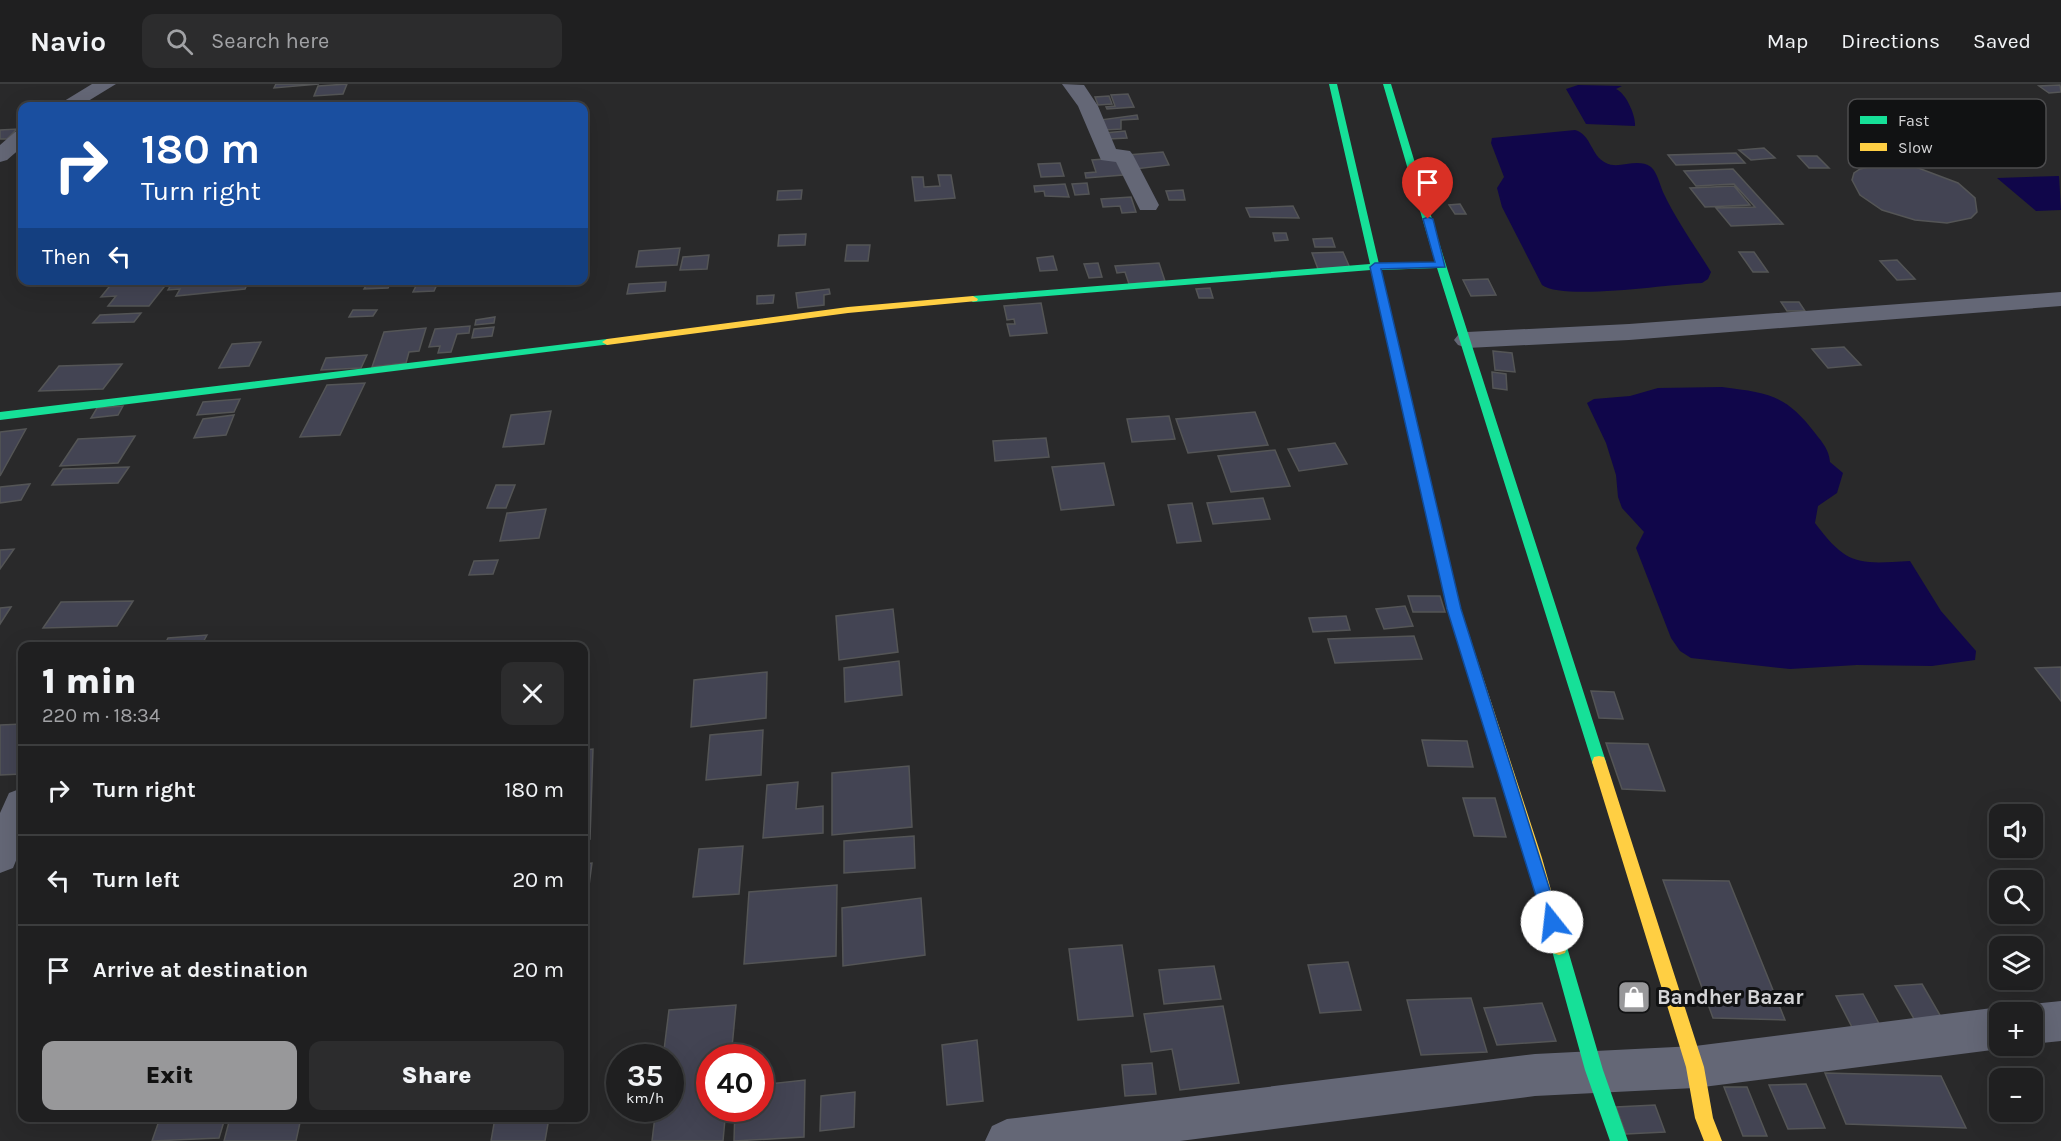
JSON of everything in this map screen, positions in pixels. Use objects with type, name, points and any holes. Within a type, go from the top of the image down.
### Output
[{"type":"street","points":[[73,102],[106,84]]},
{"type":"street","points":[[1072,84],[1077,87],[1090,112],[1108,156],[1123,155],[1148,205]]},
{"type":"street","points":[[1333,84],[1454,609],[1534,858],[1594,1070],[1619,1141]]},
{"type":"street","points":[[1387,84],[1441,265],[1467,340],[1695,1066],[1704,1118],[1713,1141]]},
{"type":"street","points":[[0,156],[18,140]]},
{"type":"street","points":[[0,416],[444,364],[848,310],[1375,267],[1441,265]]},
{"type":"street","points":[[1467,340],[1629,332],[2061,299]]},
{"type":"street","points":[[0,856],[18,813]]},
{"type":"street","points":[[2043,1023],[2061,1021]]},
{"type":"street","points":[[1007,1141],[1323,1100],[1594,1070],[1695,1066],[1989,1029]]},
{"type":"shaded area","points":[[1578,85],[1622,86],[1616,89],[1630,105],[1635,126],[1586,124],[1566,89]]},
{"type":"shaded area","points":[[1575,130],[1585,136],[1597,155],[1606,163],[1617,165],[1640,163],[1653,169],[1674,213],[1711,272],[1708,279],[1702,283],[1594,292],[1554,290],[1542,285],[1502,207],[1497,188],[1504,177],[1491,143],[1492,138]]},
{"type":"shaded area","points":[[2059,176],[2061,210],[2036,211],[1997,178]]},
{"type":"shaded area","points":[[1722,387],[1752,391],[1775,398],[1785,403],[1805,420],[1821,440],[1830,462],[1843,473],[1837,493],[1818,506],[1815,523],[1836,548],[1855,559],[1866,562],[1910,561],[1941,611],[1976,651],[1975,660],[1932,666],[1857,665],[1790,669],[1691,658],[1680,651],[1671,638],[1636,548],[1644,532],[1622,508],[1618,497],[1616,475],[1606,443],[1587,403],[1594,399],[1630,396],[1658,388]]},
{"type":"building","points":[[276,84],[319,84],[274,88]]},
{"type":"building","points":[[347,84],[343,94],[314,96],[318,86]]},
{"type":"building","points":[[2060,85],[2061,92],[2049,93],[2039,86]]},
{"type":"building","points":[[1128,94],[1134,107],[1107,109],[1106,107],[1115,106],[1111,95]]},
{"type":"building","points":[[1109,96],[1112,104],[1098,105],[1095,97]]},
{"type":"building","points":[[1137,115],[1138,119],[1121,120],[1121,129],[1104,130],[1100,120]]},
{"type":"building","points":[[17,129],[7,139],[0,139],[0,130]]},
{"type":"building","points":[[1125,131],[1127,138],[1108,139],[1105,133]]},
{"type":"building","points":[[1764,148],[1775,158],[1751,160],[1739,150]]},
{"type":"building","points":[[1163,152],[1169,165],[1135,169],[1128,155]]},
{"type":"building","points":[[1736,153],[1745,163],[1676,165],[1668,155]]},
{"type":"building","points":[[1798,156],[1817,156],[1829,168],[1809,168]]},
{"type":"building","points":[[1117,158],[1123,175],[1086,178],[1085,173],[1096,172],[1092,160]]},
{"type":"building","points":[[1060,163],[1064,176],[1041,177],[1038,164]]},
{"type":"building","points":[[1918,168],[1958,183],[1975,198],[1977,212],[1971,218],[1947,223],[1915,220],[1882,210],[1860,195],[1852,180],[1854,173],[1860,169]]},
{"type":"building","points":[[1733,169],[1783,224],[1731,226],[1716,208],[1755,207],[1734,184],[1696,186],[1684,171]]},
{"type":"building","points":[[938,175],[951,175],[955,198],[915,201],[912,177],[923,177],[924,187],[940,186]]},
{"type":"building","points":[[1087,183],[1089,194],[1075,195],[1072,184]]},
{"type":"building","points":[[1065,184],[1069,197],[1045,196],[1044,191],[1035,192],[1034,186]]},
{"type":"building","points":[[1734,186],[1750,205],[1705,207],[1690,188]]},
{"type":"building","points":[[802,190],[801,199],[777,200],[778,191]]},
{"type":"building","points":[[1183,190],[1185,200],[1169,200],[1166,191]]},
{"type":"building","points":[[1131,197],[1136,212],[1122,213],[1120,206],[1103,207],[1101,199]]},
{"type":"building","points":[[1460,204],[1466,214],[1455,214],[1449,205]]},
{"type":"building","points":[[1293,206],[1299,218],[1250,217],[1246,208]]},
{"type":"building","points":[[1273,233],[1286,233],[1288,240],[1275,241]]},
{"type":"building","points":[[806,234],[805,245],[778,246],[779,235]]},
{"type":"building","points":[[1332,238],[1335,247],[1315,247],[1313,239]]},
{"type":"building","points":[[847,245],[870,245],[868,261],[845,261]]},
{"type":"building","points":[[680,248],[677,265],[636,267],[639,251]]},
{"type":"building","points":[[1343,252],[1350,268],[1318,269],[1312,253]]},
{"type":"building","points":[[1739,252],[1754,252],[1768,272],[1753,272]]},
{"type":"building","points":[[709,255],[707,269],[680,270],[683,257]]},
{"type":"building","points":[[1053,256],[1057,270],[1040,271],[1037,258]]},
{"type":"building","points":[[1897,260],[1915,279],[1897,280],[1880,261]]},
{"type":"building","points":[[1098,263],[1102,277],[1089,278],[1084,264]]},
{"type":"building","points":[[1159,263],[1165,281],[1129,284],[1125,272],[1117,273],[1115,266]]},
{"type":"building","points":[[1488,279],[1496,295],[1471,296],[1463,280]]},
{"type":"building","points":[[666,282],[665,291],[627,294],[629,284]]},
{"type":"building","points":[[111,285],[166,285],[149,306],[108,306],[116,296],[101,297]]},
{"type":"building","points":[[171,285],[247,285],[245,289],[176,296],[180,289],[168,290]]},
{"type":"building","points":[[366,285],[390,285],[388,288],[364,289]]},
{"type":"building","points":[[416,285],[437,285],[434,291],[413,292]]},
{"type":"building","points":[[1210,288],[1213,298],[1199,298],[1196,289]]},
{"type":"building","points":[[829,289],[830,294],[824,295],[824,305],[798,308],[796,293]]},
{"type":"building","points":[[774,295],[773,303],[757,304],[757,296]]},
{"type":"building","points":[[1781,302],[1799,302],[1805,311],[1787,311]]},
{"type":"building","points":[[1041,303],[1047,333],[1010,336],[1007,324],[1015,324],[1014,319],[1007,320],[1004,306]]},
{"type":"building","points":[[353,310],[377,310],[373,316],[349,317]]},
{"type":"building","points":[[141,313],[134,322],[93,323],[100,315]]},
{"type":"building","points":[[495,317],[494,323],[475,325],[476,320]]},
{"type":"building","points":[[470,326],[469,333],[457,334],[451,352],[438,353],[440,346],[429,347],[435,329]]},
{"type":"building","points":[[494,327],[492,336],[472,338],[474,329]]},
{"type":"building","points":[[426,328],[419,351],[409,352],[406,363],[372,367],[384,332]]},
{"type":"building","points":[[261,342],[249,366],[219,368],[232,344]]},
{"type":"building","points":[[1844,347],[1861,365],[1828,368],[1812,349]]},
{"type":"building","points":[[1493,351],[1512,353],[1515,372],[1495,370]]},
{"type":"building","points":[[367,355],[361,368],[321,370],[326,358]]},
{"type":"building","points":[[122,364],[103,389],[39,391],[59,366]]},
{"type":"building","points":[[1492,372],[1506,374],[1507,390],[1493,388]]},
{"type":"building","points":[[365,383],[340,435],[300,437],[327,385]]},
{"type":"building","points":[[240,399],[234,412],[197,415],[203,402]]},
{"type":"building","points":[[123,406],[118,415],[91,418],[97,408]]},
{"type":"building","points":[[551,411],[544,444],[503,447],[511,415]]},
{"type":"building","points":[[1255,412],[1268,445],[1188,453],[1176,419]]},
{"type":"building","points":[[234,415],[226,435],[194,438],[203,419]]},
{"type":"building","points":[[1169,416],[1175,439],[1132,442],[1127,419]]},
{"type":"building","points":[[26,429],[0,476],[0,432]]},
{"type":"building","points":[[135,436],[118,463],[60,466],[78,439]]},
{"type":"building","points":[[1046,438],[1049,457],[995,461],[993,441]]},
{"type":"building","points":[[1335,443],[1347,464],[1299,471],[1288,449]]},
{"type":"building","points":[[1275,450],[1290,486],[1231,492],[1218,456]]},
{"type":"building","points":[[1104,463],[1114,505],[1061,510],[1052,467]]},
{"type":"building","points":[[129,467],[118,483],[52,485],[63,469]]},
{"type":"building","points":[[30,484],[21,500],[0,503],[0,487]]},
{"type":"building","points":[[496,485],[515,485],[506,508],[487,508]]},
{"type":"building","points":[[1263,498],[1270,519],[1213,524],[1207,503]]},
{"type":"building","points":[[1192,503],[1201,541],[1177,543],[1168,505]]},
{"type":"building","points":[[546,509],[539,538],[500,541],[507,513]]},
{"type":"building","points":[[14,549],[0,569],[0,550]]},
{"type":"building","points":[[498,560],[493,574],[469,575],[474,561]]},
{"type":"building","points":[[1408,596],[1440,596],[1445,612],[1413,612]]},
{"type":"building","points":[[133,601],[117,626],[43,628],[61,602]]},
{"type":"building","points":[[1405,606],[1413,626],[1384,629],[1376,609]]},
{"type":"building","points":[[11,607],[0,624],[0,608]]},
{"type":"building","points":[[893,609],[898,652],[839,660],[836,616]]},
{"type":"building","points":[[1346,616],[1350,630],[1313,632],[1309,618]]},
{"type":"building","points":[[207,635],[203,642],[166,642],[168,638]]},
{"type":"building","points":[[1414,636],[1422,659],[1335,663],[1328,639]]},
{"type":"building","points":[[899,661],[902,695],[845,702],[844,668]]},
{"type":"building","points":[[2061,667],[2061,701],[2035,668]]},
{"type":"building","points":[[767,672],[766,718],[691,727],[694,680]]},
{"type":"building","points":[[1591,691],[1614,692],[1623,719],[1599,718]]},
{"type":"building","points":[[18,724],[18,774],[0,775],[0,725]]},
{"type":"building","points":[[763,730],[761,775],[706,780],[710,735]]},
{"type":"building","points":[[1422,740],[1467,741],[1473,767],[1428,766]]},
{"type":"building","points":[[1606,743],[1648,744],[1665,791],[1622,789]]},
{"type":"building","points":[[593,749],[590,839],[588,839],[588,750]]},
{"type":"building","points":[[909,766],[912,827],[832,835],[832,773]]},
{"type":"building","points":[[798,782],[796,809],[823,806],[823,833],[763,838],[767,785]]},
{"type":"building","points":[[1463,798],[1495,798],[1506,837],[1474,836]]},
{"type":"building","points":[[914,836],[915,868],[844,873],[844,841]]},
{"type":"building","points":[[743,846],[739,894],[693,897],[699,849]]},
{"type":"building","points":[[592,863],[588,893],[588,864]]},
{"type":"building","points":[[1663,880],[1729,881],[1785,1020],[1713,1018]]},
{"type":"building","points":[[837,885],[836,956],[744,964],[749,892]]},
{"type":"building","points":[[921,898],[925,955],[843,966],[842,908]]},
{"type":"building","points":[[1122,945],[1133,1016],[1078,1020],[1069,949]]},
{"type":"building","points":[[1348,962],[1361,1010],[1320,1013],[1308,965]]},
{"type":"building","points":[[1214,966],[1221,999],[1164,1004],[1159,970]]},
{"type":"building","points":[[1922,984],[1944,1022],[1917,1024],[1895,986]]},
{"type":"building","points":[[1863,994],[1883,1031],[1855,1033],[1836,996]]},
{"type":"building","points":[[1471,998],[1487,1052],[1421,1055],[1407,1000]]},
{"type":"building","points":[[1542,1003],[1556,1041],[1497,1045],[1484,1008]]},
{"type":"building","points":[[736,1005],[732,1044],[696,1044],[696,1122],[725,1122],[723,1141],[652,1141],[654,1122],[684,1122],[684,1044],[665,1044],[669,1010]]},
{"type":"building","points":[[1223,1006],[1239,1083],[1180,1090],[1172,1049],[1151,1052],[1144,1014]]},
{"type":"building","points":[[977,1040],[983,1101],[947,1105],[942,1045]]},
{"type":"building","points":[[1152,1063],[1156,1094],[1125,1096],[1122,1065]]},
{"type":"building","points":[[1825,1073],[1941,1076],[1966,1128],[1846,1124]]},
{"type":"building","points":[[805,1080],[804,1137],[734,1141],[735,1122],[774,1122],[774,1083]]},
{"type":"building","points":[[1806,1084],[1825,1128],[1788,1129],[1769,1085]]},
{"type":"building","points":[[1724,1087],[1747,1087],[1767,1136],[1743,1136]]},
{"type":"building","points":[[855,1092],[854,1127],[820,1131],[821,1096]]},
{"type":"building","points":[[1655,1105],[1665,1132],[1626,1134],[1616,1107]]},
{"type":"building","points":[[159,1122],[224,1122],[219,1138],[152,1141]]},
{"type":"building","points":[[229,1122],[300,1122],[296,1141],[224,1141]]},
{"type":"building","points":[[494,1122],[548,1122],[545,1141],[491,1141]]},
{"type":"traffic: fast","points":[[1333,84],[1454,609],[1473,668]]},
{"type":"traffic: fast","points":[[1387,84],[1441,265],[1599,762]]},
{"type":"traffic: fast","points":[[973,299],[1375,267],[1441,265]]},
{"type":"traffic: fast","points":[[0,416],[607,342]]},
{"type":"traffic: fast","points":[[1559,947],[1594,1070],[1619,1141]]},
{"type":"traffic: slow","points":[[607,342],[848,310],[973,299]]},
{"type":"traffic: slow","points":[[1473,668],[1534,858],[1559,947]]},
{"type":"traffic: slow","points":[[1599,762],[1695,1067],[1704,1118],[1713,1141]]},
{"type":"place","name":"Bandher Bazar","points":[[1634,997]]},
{"type":"route","points":[[1428,219],[1441,265],[1375,267],[1402,392],[1454,609],[1534,858],[1552,922]]}]
